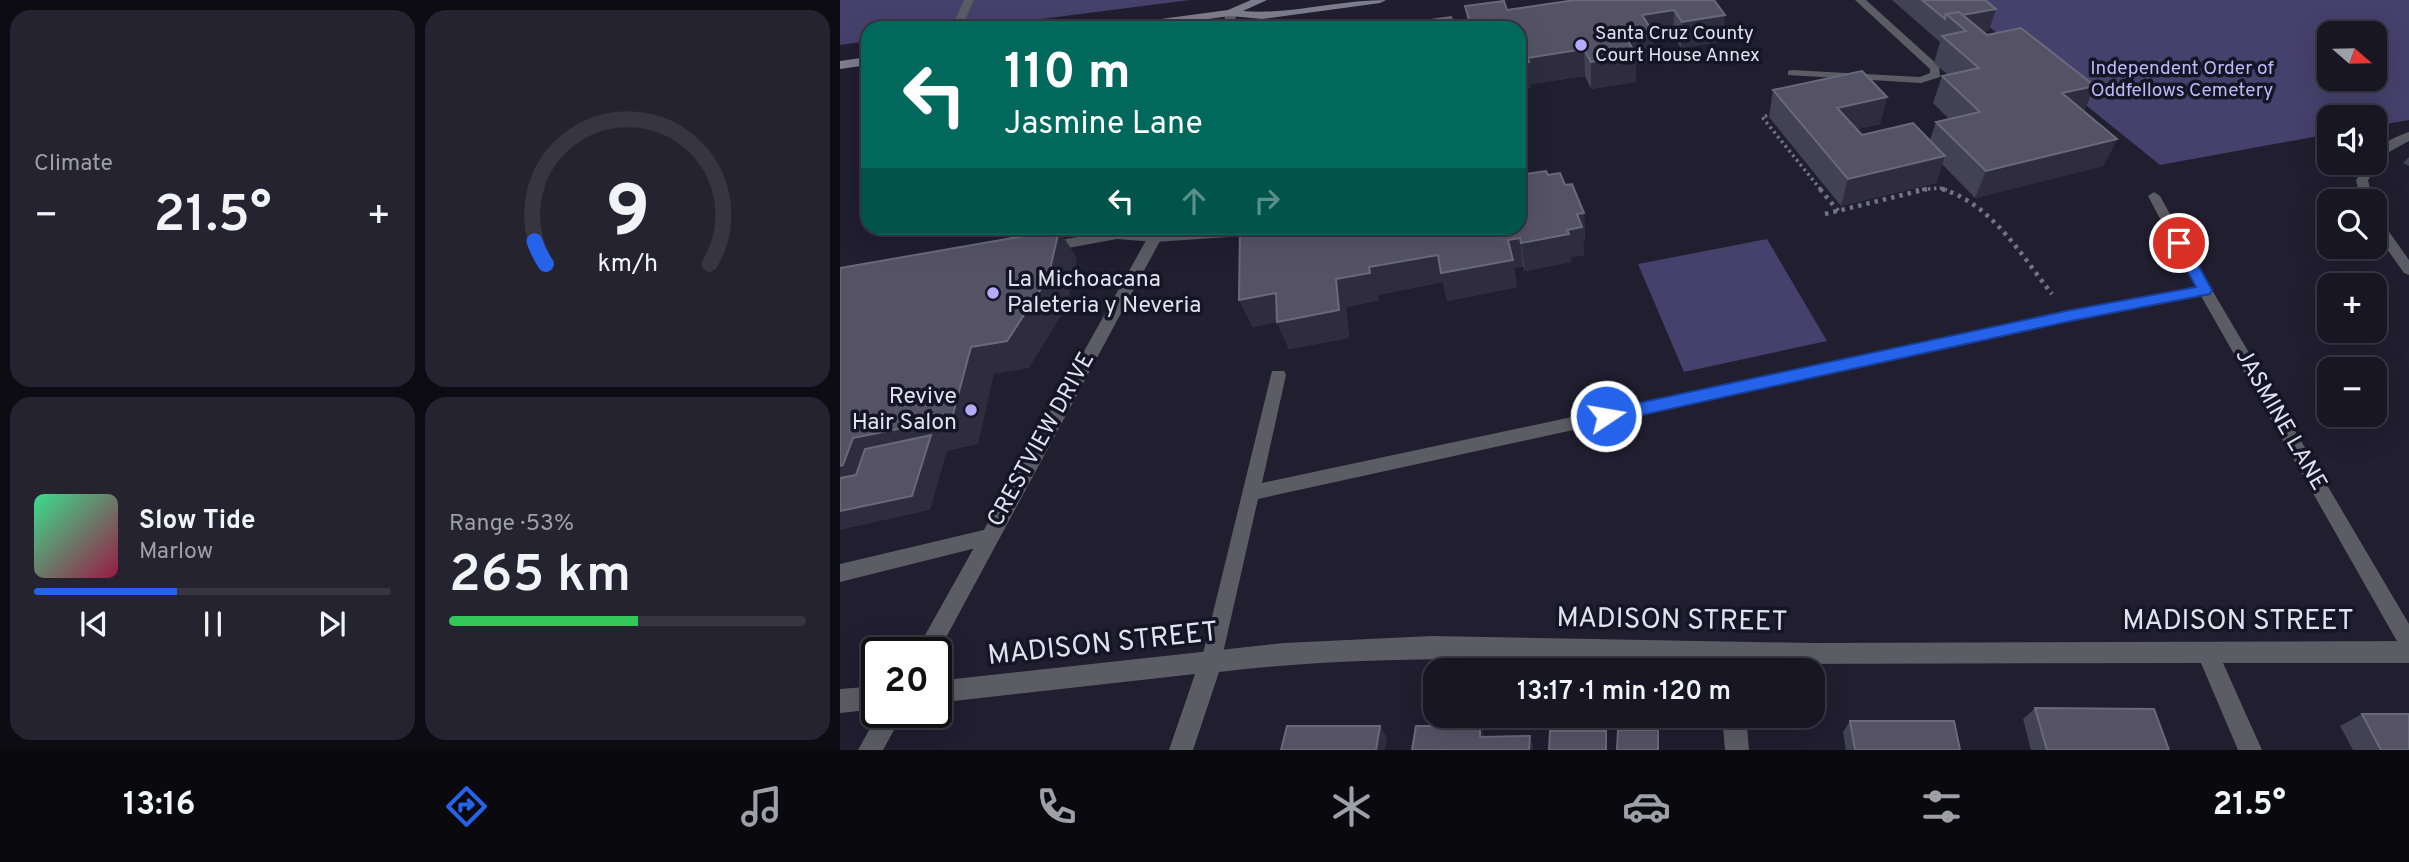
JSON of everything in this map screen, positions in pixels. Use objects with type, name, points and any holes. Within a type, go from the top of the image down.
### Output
[{"type":"main road","points":[[1230,13],[1261,0]]},
{"type":"main road","points":[[1169,21],[1230,13],[1262,16],[1380,0]]},
{"type":"main road","points":[[840,65],[861,62]]},
{"type":"street","points":[[1229,21],[1230,13]]},
{"type":"street","name":"CRESTVIEW DRIVE","points":[[935,637],[1155,235]]},
{"type":"street","name":"MADISON STREET","points":[[952,691],[1040,684],[1212,662],[1335,650],[1427,648],[1643,658]]},
{"type":"street","points":[[2207,652],[2250,750]]},
{"type":"street","name":"MADISON STREET","points":[[1825,660],[2207,652],[2409,652]]},
{"type":"street","points":[[1181,750],[1212,662]]},
{"type":"street","points":[[840,701],[861,699]]},
{"type":"street","points":[[870,750],[883,728]]},
{"type":"street","points":[[1735,728],[1737,750]]},
{"type":"lane","points":[[960,20],[969,0]]},
{"type":"lane","points":[[1792,73],[1921,80],[1936,75],[1935,68],[1860,0]]},
{"type":"lane","points":[[2387,148],[2409,136]]},
{"type":"lane","name":"JASMINE LANE","points":[[2154,196],[2205,290],[2409,643]]},
{"type":"lane","points":[[1032,250],[1117,235]]},
{"type":"lane","points":[[2387,239],[2409,270]]},
{"type":"lane","points":[[1251,493],[2071,316],[2205,290]]},
{"type":"lane","points":[[1212,662],[1278,375]]},
{"type":"lane","points":[[840,573],[988,537]]},
{"type":"path","points":[[1776,114],[1762,117],[1838,211]]},
{"type":"path","points":[[1825,214],[1930,188],[1955,193],[1986,214],[2071,316]]},
{"type":"green space","points":[[840,0],[1190,0],[1026,21],[861,21],[861,42],[840,45]]},
{"type":"green space","name":"Independent Order of Oddfellows Cemetery","points":[[1956,0],[2409,0],[2409,120],[2387,124],[2387,105],[2317,105],[2317,136],[2160,165]]},
{"type":"green space","points":[[1767,239],[1827,341],[1684,372],[1638,264]]},
{"type":"building","points":[[1575,0],[1714,0],[1725,15],[1682,22],[1674,10],[1642,15],[1655,35],[1627,39],[1636,55],[1591,62],[1584,49],[1527,58],[1529,62],[1526,62],[1526,21],[1470,21],[1465,6],[1504,1],[1507,10]]},
{"type":"building","points":[[1922,0],[1985,0],[1996,9],[1963,15],[1959,12],[1946,14],[1945,19]]},
{"type":"building","points":[[1959,12],[1987,35],[2021,28],[2095,86],[2062,93],[2117,139],[1986,171],[1936,122],[1980,112],[1942,76],[1979,68],[1942,36],[1966,31],[1946,14]]},
{"type":"building","points":[[1451,17],[1452,21],[1423,21]]},
{"type":"building","points":[[1862,71],[1887,97],[1837,108],[1862,135],[1913,123],[1945,156],[1848,179],[1773,90]]},
{"type":"building","points":[[1546,171],[1548,175],[1560,173],[1565,185],[1572,184],[1584,213],[1577,214],[1582,227],[1567,230],[1569,234],[1521,243],[1520,238],[1508,240],[1513,260],[1441,273],[1438,255],[1369,267],[1370,273],[1336,279],[1339,310],[1277,322],[1276,293],[1239,300],[1240,235],[1526,235],[1526,174]]},
{"type":"building","points":[[1030,235],[1058,235],[1048,278],[1007,341],[971,347],[952,418],[853,438],[843,465],[840,466],[840,268]]},
{"type":"building","points":[[931,435],[912,496],[840,511],[840,478],[856,475],[865,449]]},
{"type":"building","points":[[2035,708],[2154,709],[2169,750],[2047,750]]},
{"type":"building","points":[[2362,714],[2409,714],[2409,750],[2381,750]]},
{"type":"building","points":[[1850,721],[1954,721],[1960,750],[1855,750]]},
{"type":"building","points":[[1287,726],[1380,726],[1376,750],[1281,750]]},
{"type":"building","points":[[1416,726],[1480,728],[1480,737],[1530,736],[1529,750],[1412,750]]},
{"type":"building","points":[[1618,730],[1658,730],[1658,750],[1617,750]]},
{"type":"building","points":[[1550,731],[1606,731],[1606,750],[1549,750]]},
{"type":"place","name":"Santa Cruz County Court House Annex","points":[[1581,45]]},
{"type":"place","name":"La Michoacana Paleteria y Neveria","points":[[993,293]]},
{"type":"place","name":"Revive Hair Salon","points":[[971,410]]},
{"type":"route","points":[[1606,416],[2071,316],[2205,290],[2179,243]]}]
